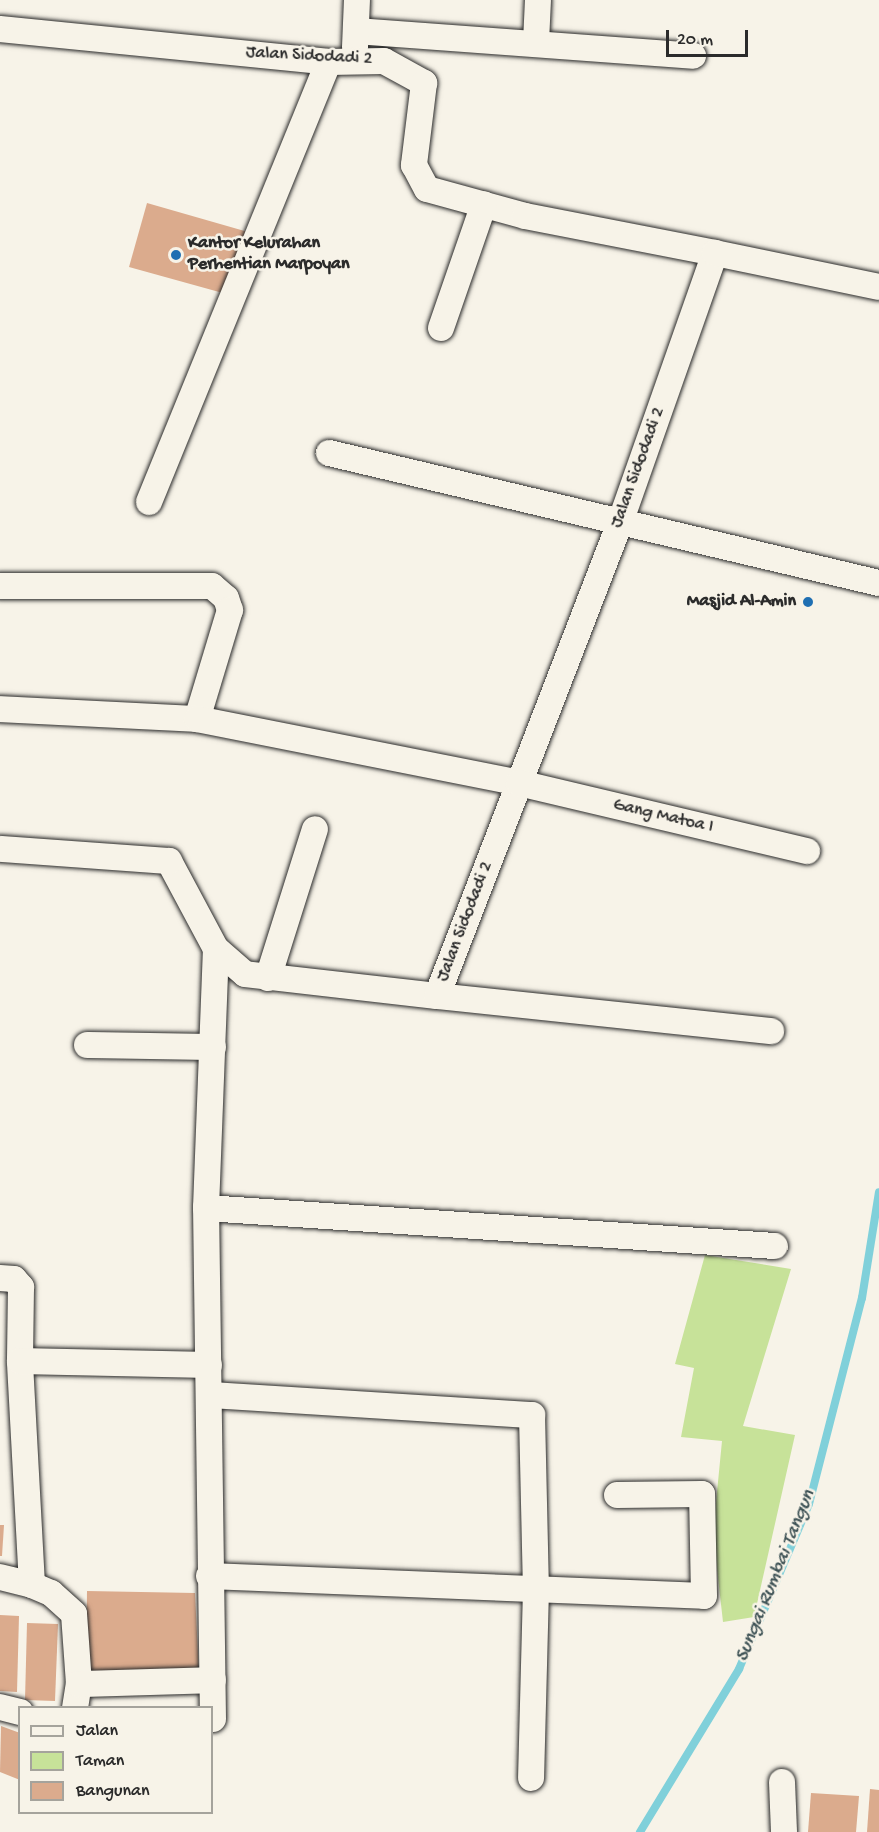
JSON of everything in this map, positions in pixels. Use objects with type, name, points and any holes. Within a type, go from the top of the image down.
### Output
[{"type":"street","points":[[149,502],[341,60],[356,31],[357,0]]},
{"type":"street","points":[[536,42],[538,0]]},
{"type":"street","name":"Jalan Sidodadi 2","points":[[0,29],[341,60],[384,61],[424,83],[416,178],[427,189],[484,204],[715,253],[621,520],[437,996],[245,974],[216,949],[169,861],[0,849]]},
{"type":"street","points":[[356,31],[536,42],[693,56]]},
{"type":"street","points":[[441,328],[484,204]]},
{"type":"street","points":[[715,253],[879,287]]},
{"type":"street","points":[[329,453],[621,520],[879,583]]},
{"type":"street","points":[[0,586],[212,586],[226,598],[230,610],[197,719]]},
{"type":"street","name":"Gang Matoa I","points":[[0,709],[197,719],[519,783],[807,851]]},
{"type":"street","points":[[268,978],[315,829]]},
{"type":"street","points":[[213,1719],[209,1576],[212,1395],[209,1365],[206,1208],[216,949]]},
{"type":"street","points":[[437,996],[771,1031]]},
{"type":"street","points":[[87,1045],[213,1047]]},
{"type":"street","points":[[206,1208],[775,1246]]},
{"type":"street","points":[[0,1278],[14,1279],[21,1287],[20,1361],[32,1585]]},
{"type":"street","points":[[20,1361],[209,1365]]},
{"type":"street","points":[[212,1395],[532,1415],[536,1588],[531,1778]]},
{"type":"street","points":[[209,1576],[704,1596],[702,1494],[617,1495]]},
{"type":"street","points":[[0,1577],[32,1585],[51,1593],[74,1614],[77,1696],[213,1680]]},
{"type":"street","points":[[0,1707],[18,1712]]},
{"type":"street","points":[[782,1782],[783,1832]]},
{"type":"green space","points":[[705,1255],[791,1269],[743,1426],[795,1435],[754,1617],[723,1622],[713,1533],[722,1441],[681,1437],[694,1368],[675,1364]]},
{"type":"building","name":"Kantor Kelurahan Perhentian Marpoyan","points":[[147,203],[248,232],[230,295],[129,267]]},
{"type":"building","points":[[0,1525],[4,1525],[2,1556],[0,1556]]},
{"type":"building","points":[[87,1591],[195,1593],[199,1674],[86,1672]]},
{"type":"building","points":[[0,1615],[19,1616],[17,1692],[0,1691]]},
{"type":"building","points":[[27,1623],[58,1624],[55,1701],[25,1700]]},
{"type":"building","points":[[1,1726],[18,1732],[18,1779],[0,1772]]},
{"type":"building","points":[[870,1789],[879,1790],[879,1832],[867,1832]]},
{"type":"building","points":[[811,1793],[859,1796],[856,1832],[808,1832]]},
{"type":"waterway","name":"Sungai Rumbai Tangun","points":[[640,1832],[739,1669],[809,1504],[862,1298],[879,1192]]},
{"type":"place","name":"Kantor Kelurahan Perhentian Marpoyan","points":[[176,255]]},
{"type":"place","name":"Masjid Al-Amin","points":[[808,602]]}]
